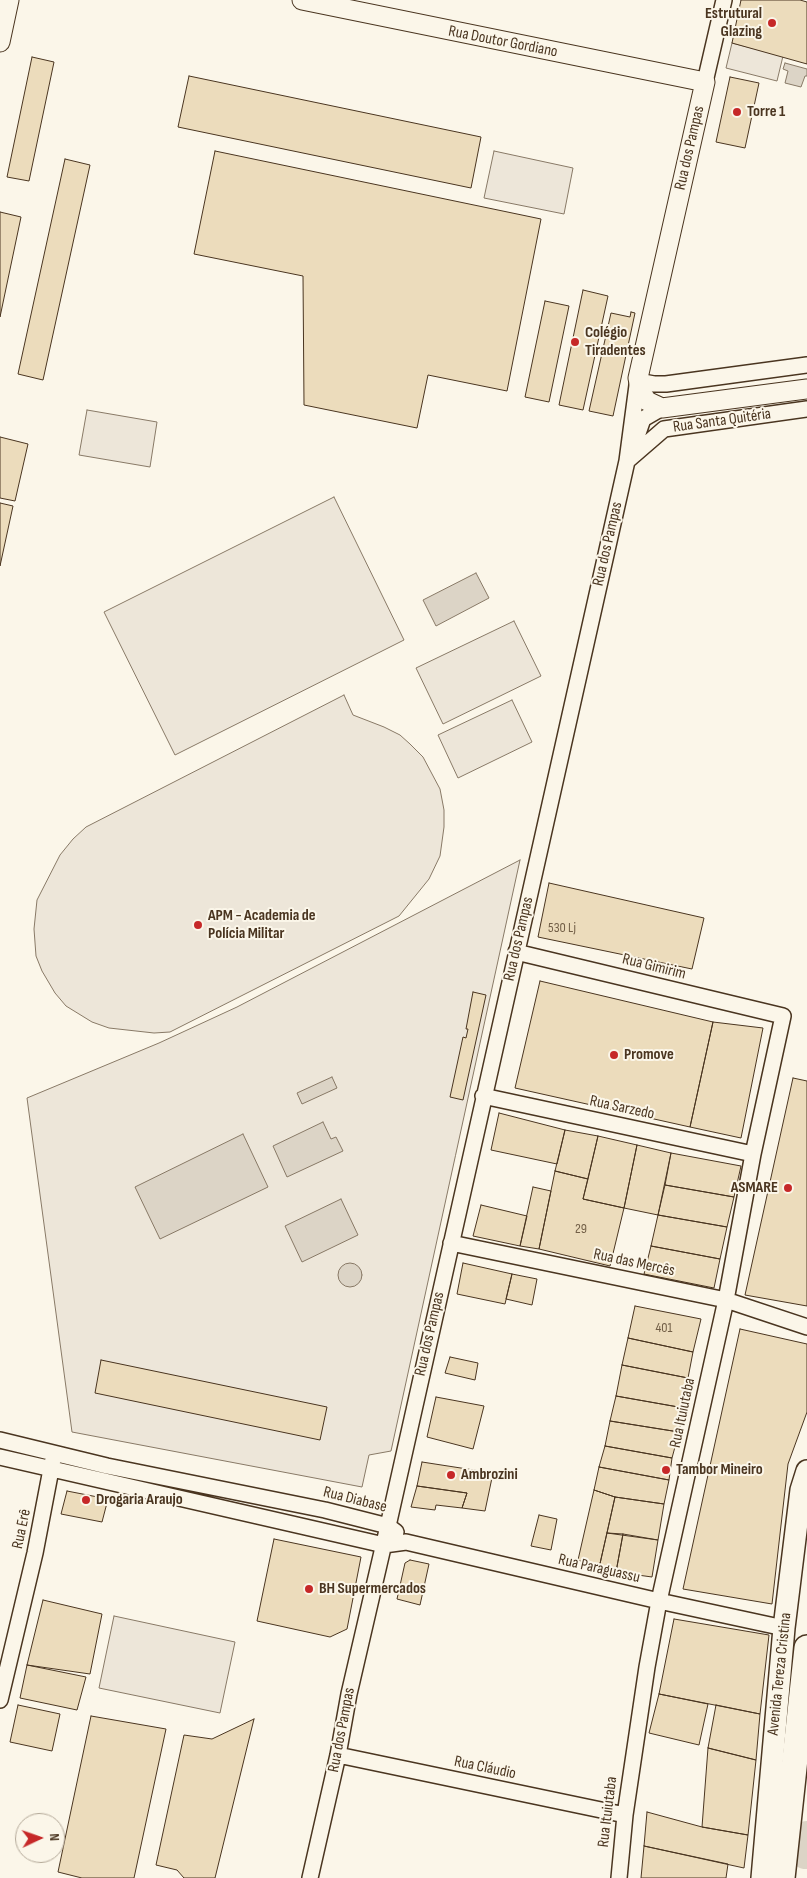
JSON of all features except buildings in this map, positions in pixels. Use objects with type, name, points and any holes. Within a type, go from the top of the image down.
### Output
[{"type":"highway","name":"Avenida Tereza Cristina","points":[[782,1878],[807,1648]]},
{"type":"main road","name":"Avenida Tereza Cristina","points":[[762,1878],[784,1628],[802,1490],[807,1471]]},
{"type":"street","points":[[0,42],[9,0]]},
{"type":"street","name":"Rua Doutor Gordiano","points":[[302,0],[369,7],[705,82]]},
{"type":"street","name":"Rua dos Pampas","points":[[310,1878],[338,1755],[349,1694],[627,461],[638,378],[724,0]]},
{"type":"street","points":[[638,378],[643,382],[666,384],[807,365]]},
{"type":"street","name":"Rua Santa Quitéria","points":[[638,378],[641,392],[647,401],[662,408]]},
{"type":"street","name":"Rua Santa Quitéria","points":[[627,461],[644,419],[662,408],[807,390]]},
{"type":"street","name":"Rua Santa Quitéria","points":[[627,461],[664,429],[807,409]]},
{"type":"street","name":"Rua Gimirim","points":[[516,952],[783,1016]]},
{"type":"street","name":"Rua Ituiutaba","points":[[619,1878],[624,1815],[659,1602],[726,1300],[753,1154],[783,1016]]},
{"type":"street","name":"Rua Sarzedo","points":[[483,1096],[753,1154]]},
{"type":"street","name":"Rua das Mercês","points":[[451,1243],[726,1300],[807,1327]]},
{"type":"street","name":"Rua Diabase","points":[[0,1440],[107,1466],[325,1510],[388,1526],[406,1542]]},
{"type":"street","name":"Rua Erê","points":[[0,1700],[35,1553],[54,1453]]},
{"type":"street","points":[[0,1457],[384,1545],[406,1542]]},
{"type":"street","name":"Rua Paraguassu","points":[[406,1542],[659,1602],[784,1628]]},
{"type":"street","name":"Rua Cláudio","points":[[338,1755],[624,1815]]},
{"type":"shaded area","points":[[732,43],[783,56],[777,81],[726,68]]},
{"type":"shaded area","points":[[785,63],[807,69],[807,76],[805,76],[801,87],[785,83],[788,71],[783,69]]},
{"type":"shaded area","points":[[494,151],[573,168],[564,214],[484,198]]},
{"type":"shaded area","points":[[87,410],[157,422],[150,467],[79,455]]},
{"type":"shaded area","points":[[334,497],[404,640],[175,755],[104,612]]},
{"type":"shaded area","points":[[476,573],[489,598],[436,626],[423,600]]},
{"type":"shaded area","points":[[514,621],[541,676],[443,724],[416,668]]},
{"type":"shaded area","points":[[344,695],[353,715],[400,735],[410,744],[423,757],[440,789],[444,810],[444,827],[440,856],[429,879],[399,916],[170,1032],[154,1033],[109,1028],[92,1022],[66,1006],[55,993],[42,971],[36,956],[34,929],[37,900],[60,855],[73,839],[86,827]]},
{"type":"shaded area","points":[[512,700],[532,742],[458,778],[438,735]]},
{"type":"shaded area","points":[[520,860],[391,1451],[369,1455],[362,1487],[72,1432],[27,1098],[159,1043],[237,1007]]},
{"type":"shaded area","points":[[332,1077],[337,1088],[302,1104],[297,1093]]},
{"type":"shaded area","points":[[323,1122],[331,1139],[336,1137],[343,1151],[287,1177],[273,1146]]},
{"type":"shaded area","points":[[243,1134],[268,1187],[160,1239],[135,1187]]},
{"type":"shaded area","points":[[341,1199],[358,1235],[302,1262],[285,1226]]},
{"type":"shaded area","points":[[350,1263],[359,1266],[362,1275],[359,1284],[350,1287],[341,1284],[338,1275],[341,1266]]},
{"type":"shaded area","points":[[114,1616],[235,1642],[220,1713],[99,1688]]},
{"type":"waterway","points":[[805,1854],[807,1836]]},
{"type":"place","name":"Estrutural Glazing","points":[[772,23]]},
{"type":"place","name":"Torre 1","points":[[737,112]]},
{"type":"place","name":"Colégio Tiradentes","points":[[575,342]]},
{"type":"place","name":"APM - Academia de Polícia Militar","points":[[198,925]]},
{"type":"place","name":"Promove","points":[[614,1055]]},
{"type":"place","name":"ASMARE","points":[[788,1188]]},
{"type":"place","name":"Tambor Mineiro","points":[[666,1470]]},
{"type":"place","name":"Ambrozini","points":[[451,1475]]},
{"type":"place","name":"Drogaria Araujo","points":[[86,1500]]},
{"type":"place","name":"BH Supermercados","points":[[309,1589]]}]
